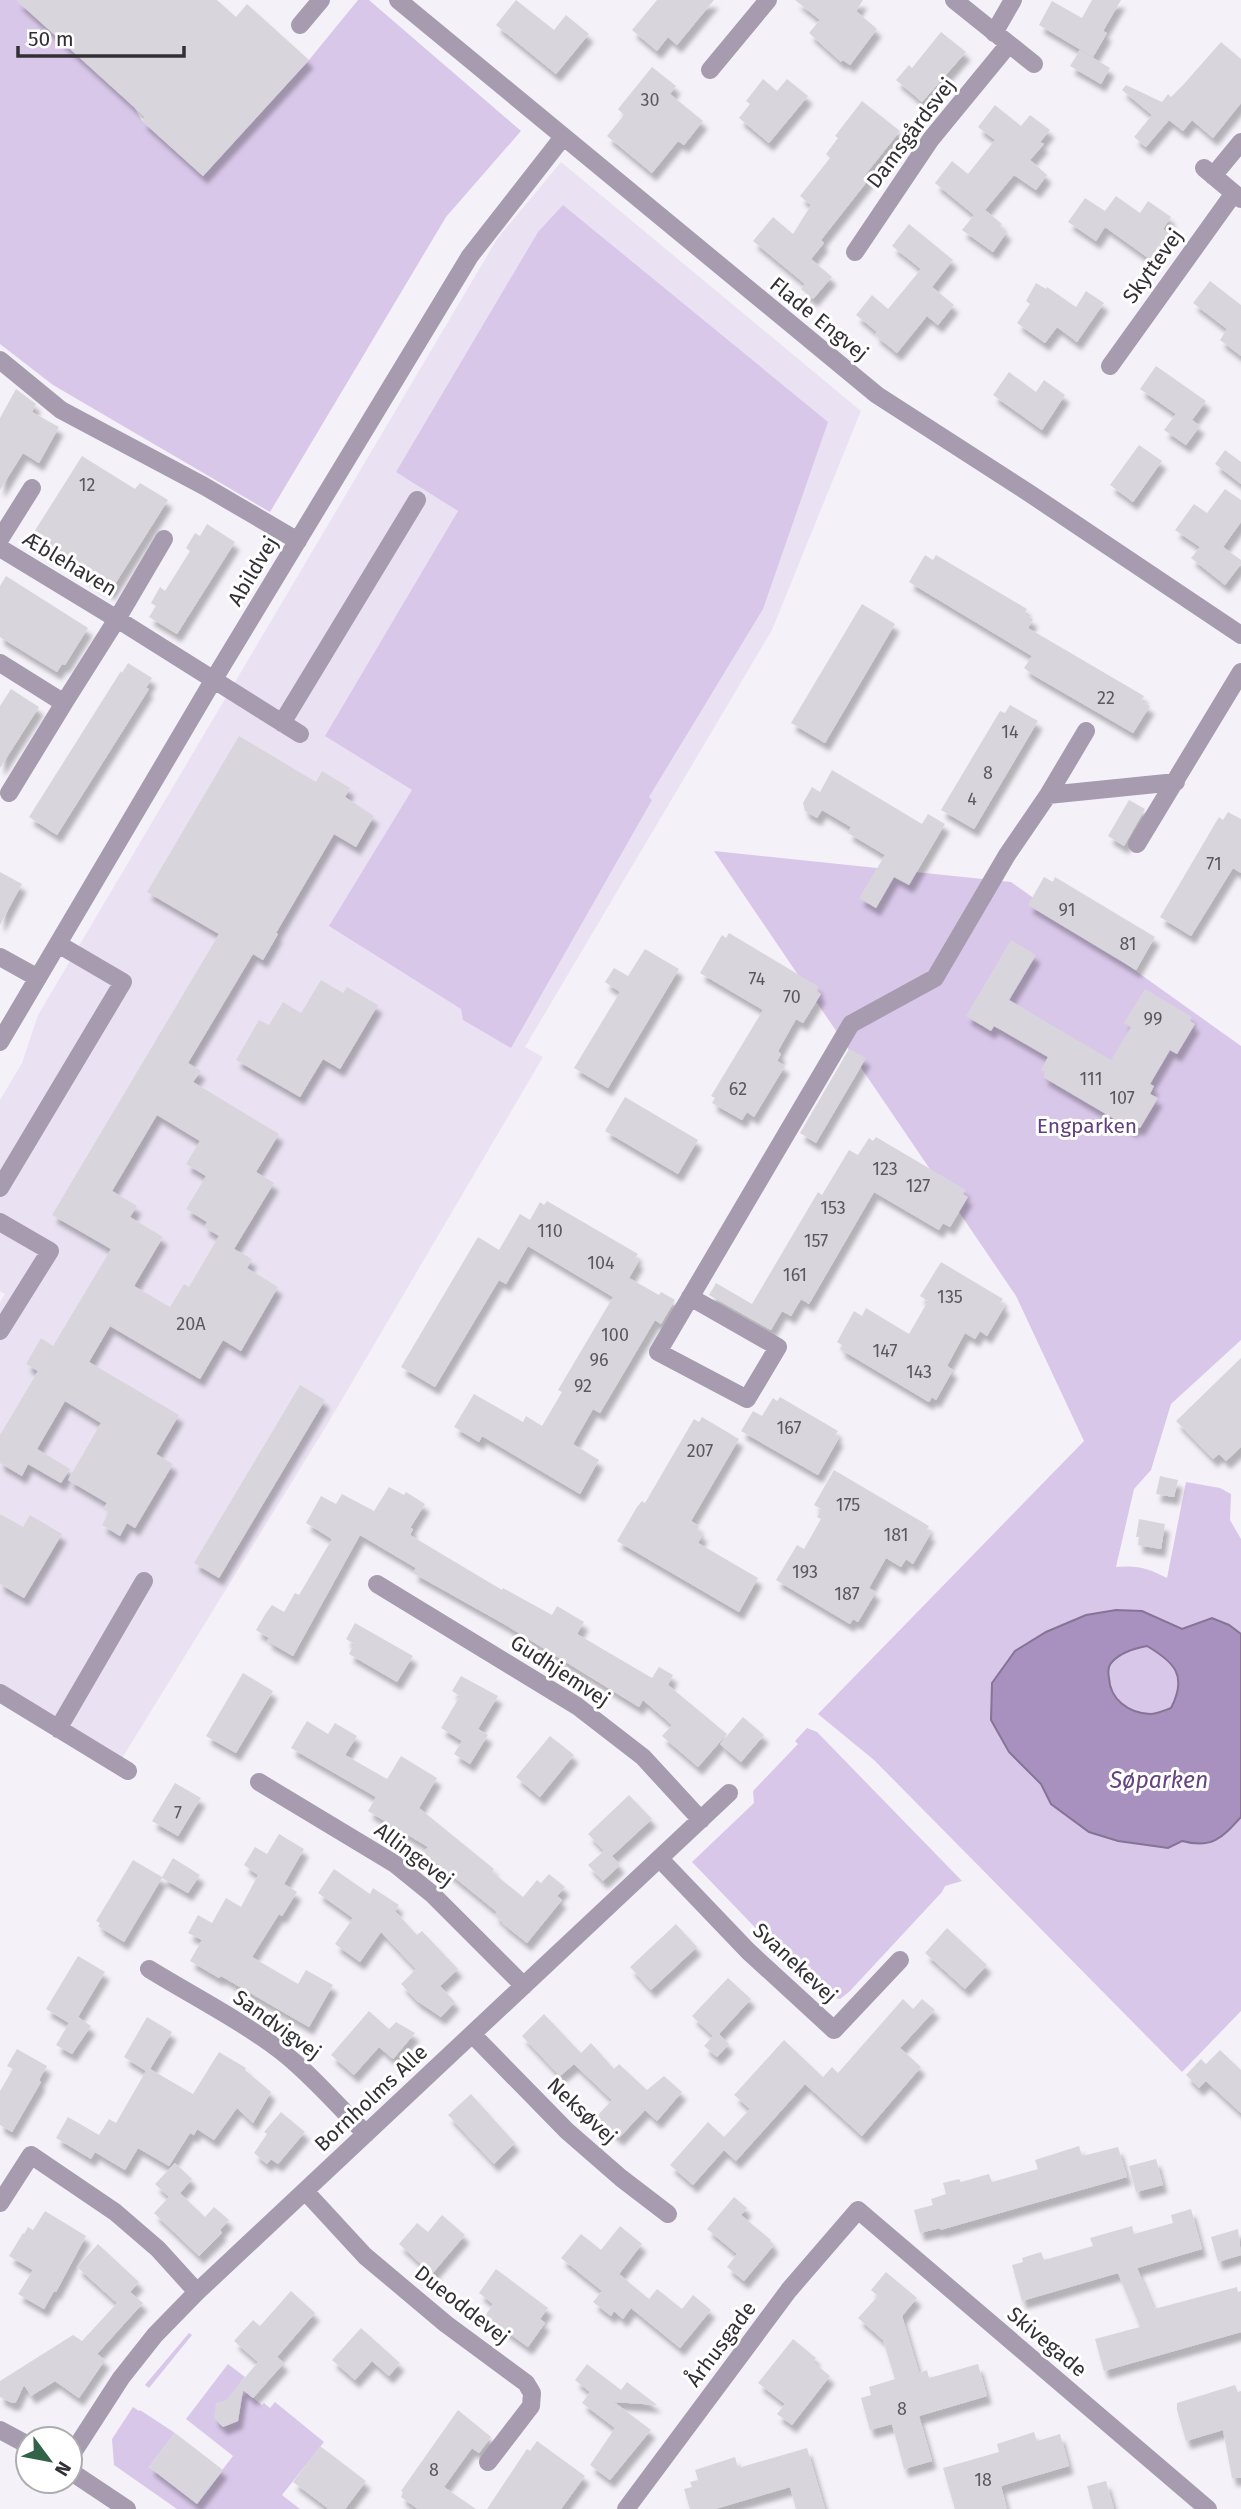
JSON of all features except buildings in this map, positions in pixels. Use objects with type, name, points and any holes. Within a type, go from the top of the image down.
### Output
[{"type":"street","points":[[300,25],[321,0]]},
{"type":"street","name":"Flade Engvej","points":[[398,0],[877,395],[1241,635]]},
{"type":"street","points":[[710,70],[768,0]]},
{"type":"street","points":[[954,0],[1034,64]]},
{"type":"street","points":[[994,33],[1013,0]]},
{"type":"street","name":"Damsgårdsvej","points":[[855,252],[931,139],[1009,44]]},
{"type":"street","name":"Abildvej","points":[[0,1042],[214,679],[470,256],[563,137]]},
{"type":"street","name":"Skyttevej","points":[[1110,366],[1238,196],[1208,172],[1241,142]]},
{"type":"street","points":[[0,360],[61,410],[204,486],[298,541]]},
{"type":"street","name":"Æblehaven","points":[[0,538],[32,488]]},
{"type":"street","points":[[282,723],[417,500]]},
{"type":"street","name":"Æblehaven","points":[[9,793],[164,539]]},
{"type":"street","name":"Æblehaven","points":[[0,548],[300,734]]},
{"type":"street","points":[[0,663],[64,703]]},
{"type":"street","points":[[1137,844],[1241,672]]},
{"type":"street","points":[[690,1297],[778,1347],[747,1399],[658,1352],[690,1297],[851,1024],[935,978],[1007,855],[1048,795],[1086,731]]},
{"type":"street","points":[[1048,795],[1176,782]]},
{"type":"street","points":[[0,1188],[123,982],[58,944]]},
{"type":"street","points":[[0,957],[38,978]]},
{"type":"street","points":[[0,1222],[50,1251],[0,1331]]},
{"type":"street","points":[[58,1729],[144,1581]]},
{"type":"street","name":"Gudhjemvej","points":[[377,1584],[578,1706],[643,1757],[701,1820]]},
{"type":"street","points":[[0,1693],[128,1771]]},
{"type":"street","name":"Allingevej","points":[[259,1782],[395,1864],[432,1894],[524,1986]]},
{"type":"street","name":"Bornholms Alle","points":[[84,2435],[121,2378],[155,2335],[197,2292],[729,1793]]},
{"type":"street","name":"Svanekevej","points":[[660,1859],[748,1951],[834,2030],[900,1961]]},
{"type":"street","name":"Sandvigvej","points":[[149,1969],[281,2051],[308,2074],[366,2134]]},
{"type":"street","name":"Neksøvej","points":[[472,2034],[567,2131],[668,2214]]},
{"type":"street","points":[[0,2203],[31,2155],[123,2219],[158,2249],[197,2292]]},
{"type":"street","name":"Dueoddevej","points":[[305,2191],[365,2256],[446,2324],[526,2383],[532,2393],[531,2406],[488,2462]]},
{"type":"street","name":"Århusgade","points":[[629,2508],[789,2290],[858,2210]]},
{"type":"street","name":"Skivegade","points":[[858,2210],[1208,2509]]},
{"type":"street","points":[[84,2480],[127,2509]]},
{"type":"shaded area","points":[[561,162],[861,411],[772,630],[525,1047],[543,1057],[327,1425],[121,1760],[0,1686],[0,1302],[5,1294],[0,1291],[0,1100],[22,1063],[38,1015],[497,239]]},
{"type":"green space","points":[[0,0],[17,0],[134,107],[142,121],[203,176],[309,60],[358,0],[369,0],[521,131],[446,217],[270,512],[53,385],[0,344]]},
{"type":"green space","points":[[563,205],[828,422],[763,609],[649,797],[652,800],[511,1048],[463,1020],[461,1009],[329,926],[412,790],[325,736],[458,511],[396,472],[538,232]]},
{"type":"green space","name":"Engparken","points":[[714,851],[1011,882],[1241,1046],[1241,1340],[1171,1404],[1151,1470],[1134,1489],[1116,1567],[1142,1568],[1167,1578],[1186,1482],[1220,1488],[1231,1494],[1230,1520],[1241,1539],[1241,2011],[1182,2072],[874,1760],[818,1714],[1084,1441],[1016,1296]]},
{"type":"green space","points":[[807,1728],[817,1732],[962,1881],[945,1886],[840,1999],[821,1996],[692,1862],[754,1803],[753,1791],[798,1744],[795,1741]]},
{"type":"green space","points":[[189,2333],[192,2335],[149,2388],[145,2385]]},
{"type":"green space","points":[[228,2364],[245,2377],[238,2386],[262,2405],[264,2403],[270,2408],[275,2402],[324,2442],[282,2495],[300,2509],[177,2509],[114,2465],[112,2439],[133,2407],[175,2433],[149,2467],[197,2503],[233,2456],[186,2419]]},
{"type":"water","name":"Søparken","points":[[1116,1610],[1142,1611],[1182,1629],[1212,1618],[1241,1634],[1241,1817],[1216,1840],[1201,1844],[1182,1841],[1168,1848],[1118,1841],[1089,1832],[1051,1804],[1041,1784],[1009,1752],[991,1720],[992,1683],[1015,1651],[1046,1632],[1086,1615]],"holes":[[[1147,1646],[1171,1664],[1178,1678],[1176,1697],[1171,1708],[1150,1714],[1134,1711],[1122,1704],[1110,1686],[1109,1676],[1110,1665],[1119,1656]]]}]
